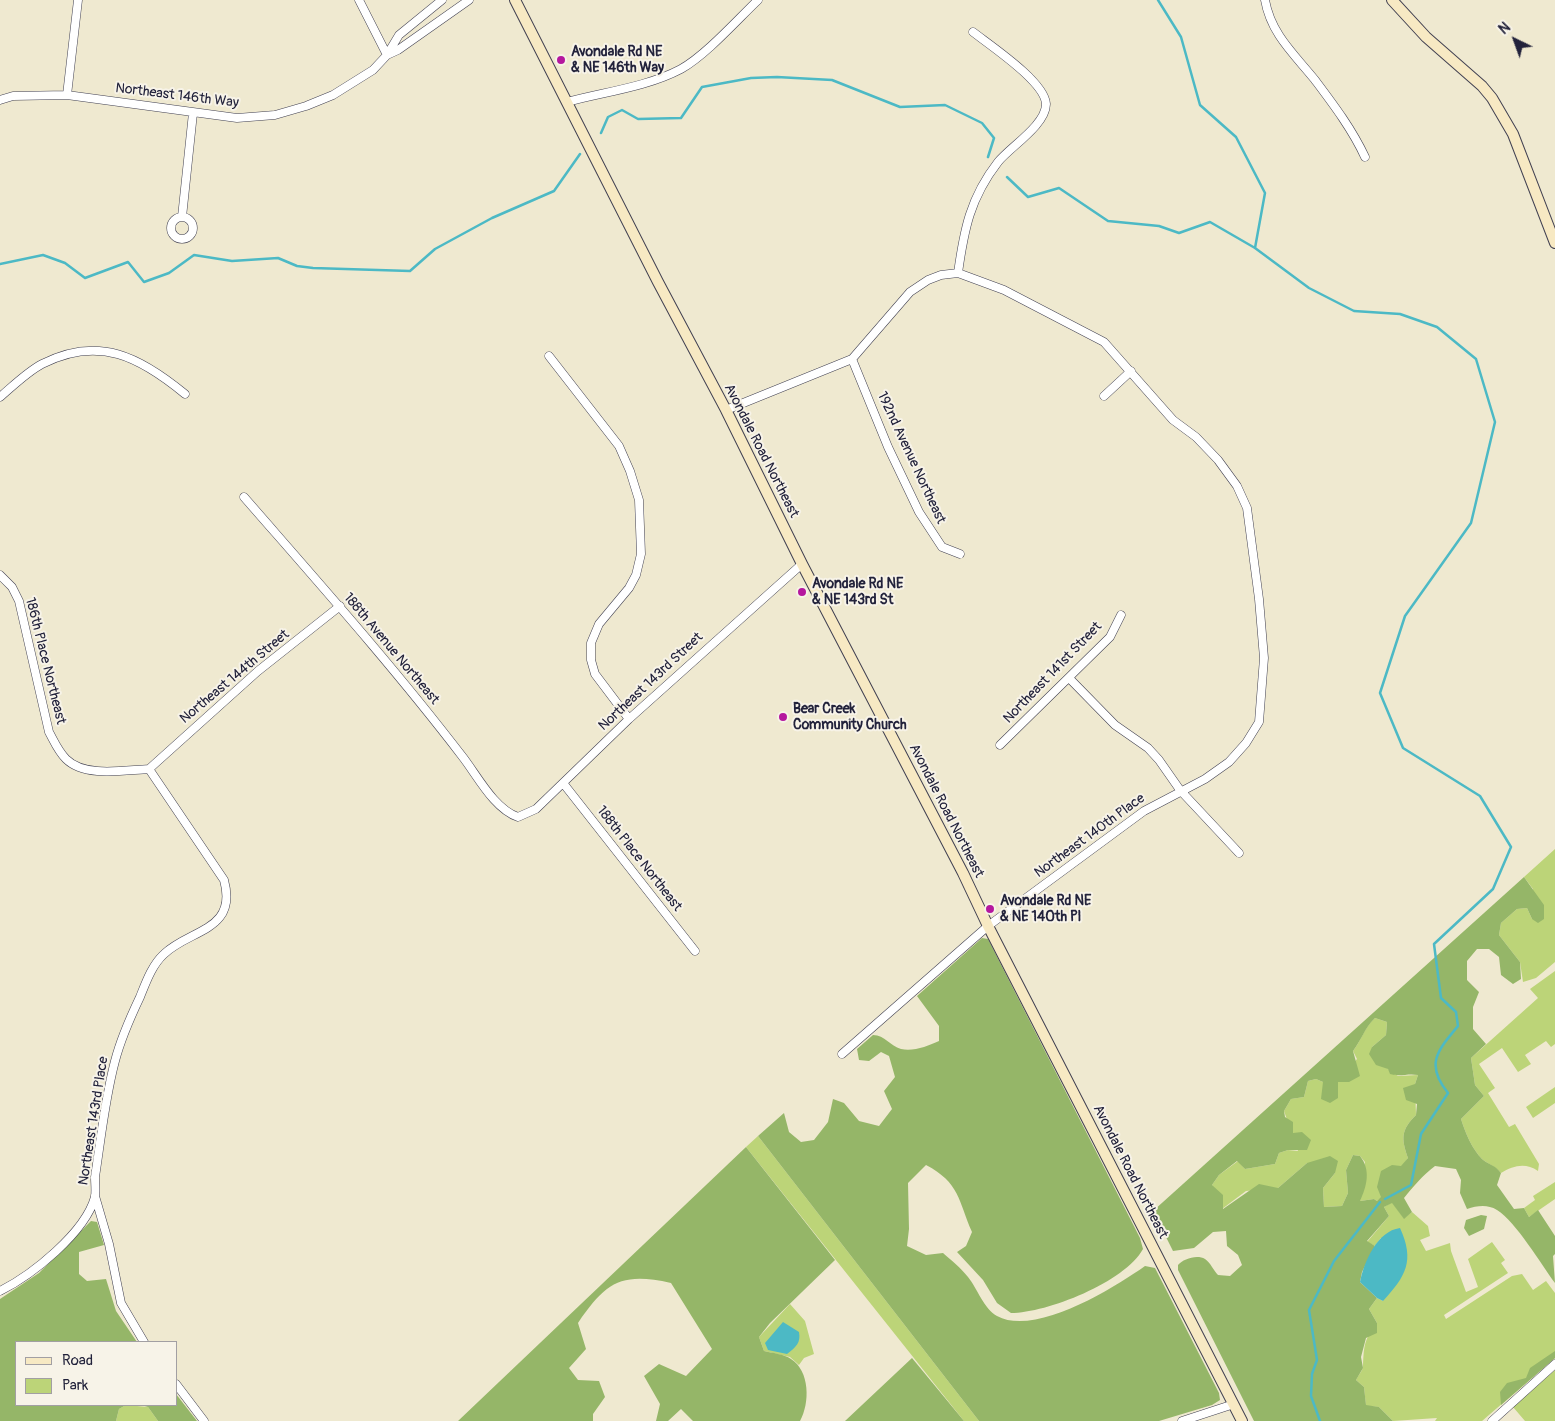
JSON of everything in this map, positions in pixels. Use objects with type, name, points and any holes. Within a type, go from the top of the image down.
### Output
[{"type":"main road","name":"Avondale Road Northeast","points":[[515,0],[1242,1421]]},
{"type":"main road","points":[[1392,0],[1426,37],[1482,86],[1492,98],[1513,134],[1555,243]]},
{"type":"street","points":[[67,95],[78,0]]},
{"type":"street","points":[[359,0],[387,55]]},
{"type":"street","points":[[387,55],[399,34],[442,0]]},
{"type":"street","name":"Northeast 146th Way","points":[[0,100],[13,96],[67,95],[237,118],[275,115],[316,103],[354,82],[373,70],[387,55],[398,50],[468,0]]},
{"type":"street","points":[[567,102],[652,81],[682,68],[721,36],[758,0]]},
{"type":"street","points":[[1265,0],[1268,16],[1284,44],[1314,80],[1350,129],[1365,157]]},
{"type":"street","points":[[726,410],[852,359],[910,292],[941,275],[958,273],[965,227],[979,190],[998,162],[1043,116],[1046,104],[1036,84],[973,32]]},
{"type":"street","points":[[182,217],[193,113]]},
{"type":"street","name":"Northeast 140th Place","points":[[842,1054],[988,926],[1144,811],[1180,790],[1205,779],[1229,762],[1246,743],[1259,722],[1264,658],[1247,508],[1237,486],[1218,460],[1196,437],[1173,420],[1104,342],[1004,290],[958,273]]},
{"type":"street","points":[[0,397],[42,364],[83,352],[111,350],[134,358],[158,372],[185,394]]},
{"type":"street","points":[[550,356],[619,446],[630,472],[638,500],[641,554],[636,575],[629,588],[599,624],[592,643],[591,660],[595,674],[629,719]]},
{"type":"street","name":"192nd Avenue Northeast","points":[[852,359],[888,447],[919,512],[942,547],[960,554]]},
{"type":"street","points":[[1104,396],[1131,371]]},
{"type":"street","name":"188th Avenue Northeast","points":[[244,497],[418,698],[492,796],[511,814],[518,816]]},
{"type":"street","name":"Northeast 143rd Street","points":[[518,816],[536,809],[629,719],[802,564]]},
{"type":"street","name":"186th Place Northeast","points":[[0,575],[12,587],[19,601],[49,732],[58,749],[67,760],[80,767],[96,770],[149,769]]},
{"type":"street","name":"Northeast 144th Street","points":[[149,769],[258,671],[340,606]]},
{"type":"street","name":"Northeast 141st Street","points":[[1000,745],[1110,637],[1121,615]]},
{"type":"street","points":[[1069,678],[1115,725],[1148,748],[1160,760],[1180,790],[1239,854]]},
{"type":"street","name":"Northeast 143rd Place","points":[[0,1291],[34,1271],[70,1237],[80,1224],[95,1196],[95,1177],[110,1082],[120,1043],[150,974],[162,955],[173,946],[188,940],[218,920],[225,908],[228,894],[224,880],[149,769]]},
{"type":"street","name":"188th Place Northeast","points":[[563,783],[696,951]]},
{"type":"street","points":[[95,1196],[109,1244],[121,1304],[143,1341]]},
{"type":"street","points":[[1492,1421],[1555,1364]]},
{"type":"street","points":[[178,1387],[204,1421]]},
{"type":"street","points":[[1182,1421],[1234,1404]]},
{"type":"green space","points":[[1555,849],[1555,962],[1536,978],[1523,982],[1520,962],[1499,935],[1501,923],[1517,909],[1527,908],[1532,919],[1533,889],[1524,877]]},
{"type":"green space","points":[[1524,877],[1544,905],[1544,919],[1538,923],[1532,919],[1527,908],[1517,909],[1501,923],[1499,935],[1520,962],[1521,979],[1513,984],[1501,975],[1499,957],[1489,949],[1477,949],[1467,961],[1467,980],[1479,992],[1473,1007],[1473,1029],[1486,1044],[1471,1058],[1475,1085],[1484,1096],[1461,1119],[1469,1140],[1478,1155],[1501,1173],[1497,1185],[1514,1209],[1524,1208],[1529,1217],[1538,1210],[1555,1236],[1555,1254],[1553,1256],[1555,1283],[1520,1233],[1497,1210],[1486,1206],[1467,1209],[1460,1193],[1461,1180],[1456,1169],[1435,1166],[1422,1177],[1404,1198],[1412,1212],[1404,1219],[1392,1203],[1384,1207],[1389,1216],[1367,1241],[1375,1246],[1362,1272],[1360,1282],[1377,1298],[1369,1309],[1377,1323],[1377,1333],[1366,1338],[1361,1357],[1363,1368],[1356,1380],[1364,1387],[1366,1405],[1379,1407],[1393,1421],[1254,1421],[1178,1270],[1178,1265],[1183,1261],[1198,1257],[1207,1260],[1218,1275],[1230,1276],[1242,1265],[1238,1255],[1227,1246],[1226,1231],[1213,1232],[1194,1248],[1173,1251],[1153,1211]],"holes":[[[1375,1018],[1387,1022],[1386,1035],[1372,1047],[1369,1054],[1376,1065],[1388,1069],[1390,1074],[1418,1075],[1415,1084],[1403,1088],[1406,1100],[1417,1104],[1416,1115],[1407,1125],[1404,1135],[1404,1145],[1408,1158],[1401,1166],[1392,1165],[1381,1171],[1377,1187],[1381,1197],[1377,1201],[1374,1199],[1360,1201],[1366,1184],[1367,1172],[1360,1156],[1353,1155],[1346,1170],[1348,1193],[1342,1206],[1324,1207],[1323,1188],[1335,1173],[1338,1161],[1330,1156],[1307,1163],[1278,1188],[1259,1184],[1223,1209],[1223,1195],[1212,1185],[1219,1175],[1237,1161],[1245,1169],[1275,1164],[1279,1153],[1288,1150],[1307,1150],[1311,1140],[1302,1132],[1293,1133],[1293,1122],[1285,1117],[1284,1111],[1291,1099],[1304,1097],[1308,1081],[1316,1079],[1323,1082],[1321,1099],[1330,1103],[1338,1098],[1338,1082],[1349,1082],[1360,1076],[1353,1051],[1371,1022]]]},
{"type":"green space","points":[[982,938],[988,939],[1140,1238],[1143,1249],[1134,1261],[1103,1284],[1044,1308],[1011,1313],[997,1303],[983,1280],[957,1252],[966,1246],[972,1232],[952,1186],[946,1179],[926,1165],[908,1183],[909,1229],[907,1246],[926,1255],[943,1253],[968,1277],[992,1313],[1013,1321],[1032,1320],[1074,1307],[1095,1297],[1145,1266],[1155,1268],[1219,1393],[1220,1400],[1212,1405],[1159,1421],[979,1421],[758,1136],[784,1113],[789,1132],[801,1142],[814,1140],[828,1122],[833,1099],[844,1103],[859,1121],[879,1126],[892,1109],[884,1091],[895,1077],[889,1056],[881,1052],[869,1061],[859,1060],[857,1049],[873,1035],[881,1037],[897,1048],[906,1050],[920,1048],[939,1041],[939,1026],[917,996]]},
{"type":"green space","points":[[1555,971],[1555,1044],[1551,1047],[1546,1041],[1525,1055],[1531,1064],[1518,1072],[1502,1048],[1479,1064],[1495,1088],[1488,1093],[1509,1127],[1515,1124],[1539,1164],[1538,1171],[1533,1168],[1519,1166],[1501,1173],[1478,1155],[1469,1140],[1461,1119],[1484,1096],[1475,1085],[1471,1058],[1538,998],[1530,989]]},
{"type":"green space","points":[[1375,1018],[1387,1022],[1386,1035],[1372,1047],[1388,1069],[1398,1076],[1418,1075],[1415,1084],[1416,1115],[1407,1125],[1404,1135],[1404,1145],[1408,1158],[1382,1197],[1377,1201],[1374,1199],[1360,1201],[1365,1162],[1360,1156],[1353,1155],[1346,1170],[1348,1193],[1342,1206],[1324,1207],[1323,1188],[1335,1173],[1307,1163],[1278,1188],[1246,1191],[1222,1209],[1212,1185],[1219,1175],[1238,1161],[1245,1169],[1275,1164],[1279,1153],[1288,1150],[1298,1151],[1284,1111],[1291,1099],[1304,1097],[1308,1081],[1316,1079],[1323,1082],[1338,1082],[1357,1059],[1353,1051]]},
{"type":"green space","points":[[1555,1087],[1555,1103],[1533,1118],[1526,1107]]},
{"type":"green space","points":[[758,1136],[979,1421],[964,1421],[746,1147]]},
{"type":"green space","points":[[746,1147],[835,1260],[770,1323],[759,1337],[764,1351],[788,1357],[802,1371],[807,1397],[800,1421],[693,1421],[681,1409],[668,1421],[656,1421],[660,1404],[644,1376],[659,1364],[686,1376],[712,1349],[671,1283],[639,1279],[627,1280],[607,1289],[597,1298],[578,1323],[586,1349],[569,1368],[578,1380],[599,1381],[605,1397],[593,1414],[593,1421],[458,1421]]},
{"type":"green space","points":[[1555,1182],[1555,1199],[1529,1217],[1524,1208],[1535,1200],[1533,1196]]},
{"type":"green space","points":[[1392,1202],[1404,1218],[1412,1212],[1428,1226],[1430,1236],[1420,1240],[1426,1251],[1450,1243],[1451,1251],[1466,1292],[1478,1287],[1468,1259],[1492,1242],[1505,1260],[1501,1263],[1508,1273],[1444,1315],[1446,1319],[1512,1276],[1522,1274],[1533,1290],[1546,1281],[1555,1293],[1555,1358],[1482,1421],[1435,1421],[1437,1418],[1393,1421],[1379,1407],[1366,1406],[1364,1387],[1356,1380],[1363,1368],[1364,1348],[1367,1339],[1377,1323],[1369,1309],[1377,1298],[1383,1301],[1381,1238],[1375,1246],[1367,1242],[1389,1216],[1384,1207]]},
{"type":"green space","points":[[1481,1215],[1487,1216],[1484,1229],[1469,1236],[1464,1228],[1466,1220]]},
{"type":"green space","points":[[91,1221],[97,1222],[104,1245],[79,1252],[79,1274],[87,1281],[106,1279],[116,1311],[136,1341],[15,1341],[15,1406],[124,1406],[119,1409],[116,1421],[0,1421],[0,1299],[39,1273]]},
{"type":"green space","points":[[790,1304],[805,1321],[814,1354],[804,1358],[799,1365],[790,1357],[764,1351],[759,1337]]},
{"type":"green space","points":[[1555,1351],[1555,1358],[1501,1405],[1500,1392],[1507,1383],[1526,1378],[1530,1368]]},
{"type":"green space","points":[[912,1358],[964,1421],[845,1421]]},
{"type":"green space","points":[[1555,1370],[1555,1421],[1525,1421],[1513,1407]]},
{"type":"green space","points":[[178,1397],[197,1421],[158,1421],[148,1407],[144,1406],[178,1406]]},
{"type":"green space","points":[[124,1406],[148,1407],[158,1421],[116,1421],[119,1409]]},
{"type":"water","points":[[1400,1228],[1407,1250],[1406,1267],[1397,1284],[1383,1301],[1377,1298],[1360,1282],[1368,1257],[1378,1241],[1392,1230]]},
{"type":"water","points":[[783,1322],[799,1332],[797,1345],[787,1354],[768,1350],[765,1343]]},
{"type":"waterway","points":[[1158,0],[1181,37],[1200,105],[1236,137],[1265,193],[1255,248],[1309,288],[1354,311],[1400,314],[1437,327],[1476,359],[1495,422],[1471,523],[1405,616],[1380,693],[1403,748],[1480,796],[1511,847],[1493,889],[1434,944],[1441,998],[1456,1012],[1458,1026],[1444,1043],[1436,1058],[1437,1074],[1448,1093],[1421,1134],[1411,1185],[1385,1199]]},
{"type":"waterway","points":[[601,133],[608,117],[622,110],[638,119],[681,118],[702,87],[751,78],[777,77],[832,80],[900,107],[945,105],[982,123],[994,138],[988,157]]},
{"type":"waterway","points":[[0,264],[43,255],[65,263],[85,278],[128,262],[144,282],[169,273],[194,255],[232,261],[278,258],[297,266],[313,268],[410,271],[435,249],[492,218],[554,191],[580,154]]},
{"type":"waterway","points":[[1007,177],[1028,197],[1059,188],[1108,221],[1159,226],[1179,233],[1210,222],[1255,248]]},
{"type":"waterway","points":[[1320,1421],[1311,1396],[1312,1374],[1317,1360],[1309,1310],[1334,1261],[1380,1202]]},
{"type":"place","name":"Avondale Rd NE & NE 146th Way","points":[[561,60]]},
{"type":"place","name":"Avondale Rd NE & NE 143rd St","points":[[802,592]]},
{"type":"place","name":"Bear Creek Community Church","points":[[783,717]]},
{"type":"place","name":"Avondale Rd NE & NE 140th Pl","points":[[990,909]]}]
